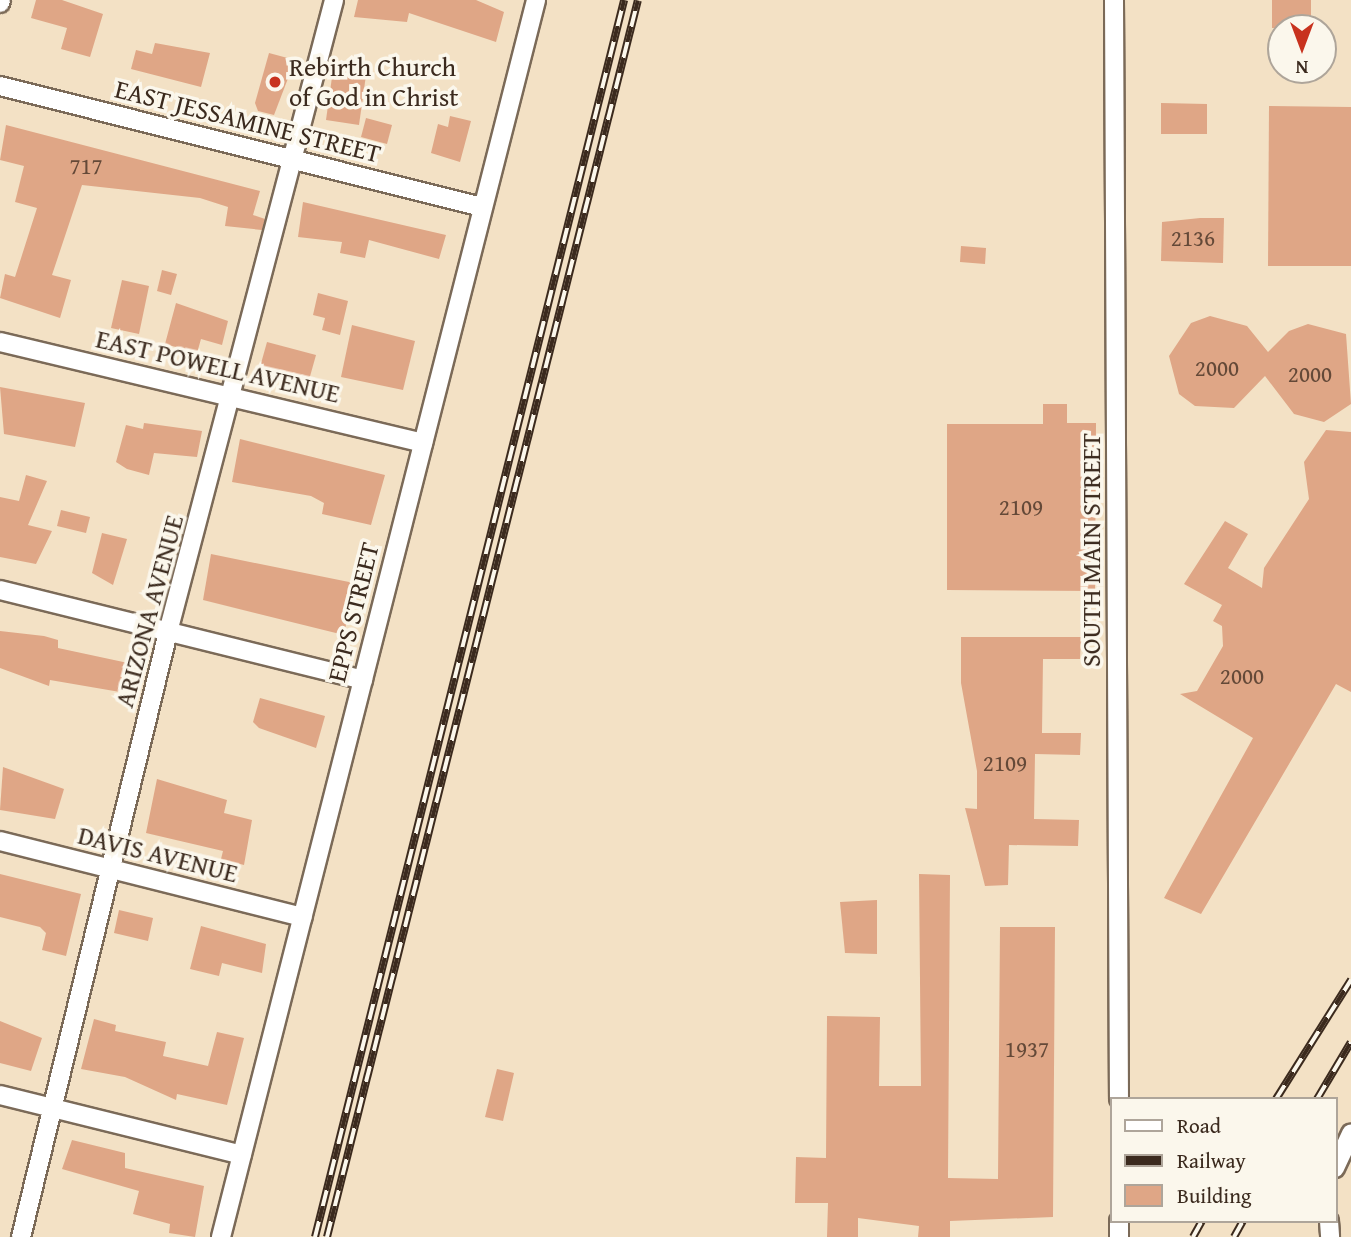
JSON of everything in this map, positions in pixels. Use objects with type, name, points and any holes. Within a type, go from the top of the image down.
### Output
[{"type":"street","name":"ARIZONA AVENUE","points":[[20,1237],[168,632],[290,159],[334,0]]},
{"type":"street","name":"EPPS STREET","points":[[221,1237],[536,0]]},
{"type":"street","name":"SOUTH MAIN STREET","points":[[1114,0],[1119,1097]]},
{"type":"street","name":"EAST JESSAMINE STREET","points":[[0,86],[483,207]]},
{"type":"street","name":"EAST POWELL AVENUE","points":[[0,342],[229,394],[423,443]]},
{"type":"street","points":[[0,590],[363,680]]},
{"type":"street","name":"DAVIS AVENUE","points":[[0,841],[303,917]]},
{"type":"street","points":[[0,1095],[242,1155]]},
{"type":"street","points":[[1337,1164],[1351,1134]]},
{"type":"building","points":[[36,0],[62,0],[103,14],[90,57],[61,49],[67,28],[31,18]]},
{"type":"building","points":[[358,0],[476,0],[504,12],[496,42],[409,13],[407,22],[354,17]]},
{"type":"building","points":[[1272,0],[1311,0],[1311,14],[1272,14]]},
{"type":"building","points":[[155,43],[210,53],[201,87],[131,69],[136,50],[152,54]]},
{"type":"building","name":"Rebirth Church of God in Christ","points":[[269,53],[295,60],[274,115],[258,111],[255,103]]},
{"type":"building","points":[[333,70],[366,75],[359,125],[326,120]]},
{"type":"building","points":[[1161,103],[1207,104],[1207,134],[1161,134]]},
{"type":"building","points":[[1269,106],[1351,107],[1351,266],[1268,266]]},
{"type":"building","points":[[450,116],[471,121],[460,162],[431,153],[438,124],[448,127]]},
{"type":"building","points":[[366,118],[392,125],[387,144],[361,137]]},
{"type":"building","points":[[6,125],[260,191],[253,215],[265,219],[262,230],[225,226],[228,207],[200,198],[82,185],[52,275],[71,280],[60,318],[0,298],[5,274],[15,277],[37,208],[15,202],[24,166],[0,160]]},
{"type":"building","points":[[303,202],[446,235],[439,259],[369,240],[365,258],[340,253],[342,242],[298,237]]},
{"type":"building","points":[[1224,218],[1223,263],[1161,261],[1162,222]]},
{"type":"building","points":[[961,246],[986,248],[985,264],[960,262]]},
{"type":"building","points":[[162,270],[177,274],[171,295],[157,291]]},
{"type":"building","points":[[122,280],[149,286],[139,334],[111,328]]},
{"type":"building","points":[[318,293],[348,301],[340,335],[322,330],[325,318],[313,315]]},
{"type":"building","points":[[176,303],[228,321],[222,345],[201,339],[197,353],[165,344]]},
{"type":"building","points":[[1210,316],[1247,326],[1268,352],[1289,331],[1308,324],[1346,334],[1351,404],[1324,422],[1294,414],[1265,376],[1234,408],[1195,406],[1179,394],[1169,356],[1191,323]]},
{"type":"building","points":[[352,325],[415,341],[403,390],[341,377]]},
{"type":"building","points":[[267,342],[316,355],[307,387],[258,374]]},
{"type":"building","points":[[0,387],[85,403],[75,447],[4,434]]},
{"type":"building","points":[[1043,404],[1067,404],[1067,423],[1096,423],[1095,591],[947,590],[947,424],[1043,424]]},
{"type":"building","points":[[144,423],[202,431],[197,457],[154,453],[149,475],[127,469],[116,462],[126,425],[143,429]]},
{"type":"building","points":[[1326,430],[1351,432],[1351,692],[1336,684],[1201,914],[1164,898],[1253,738],[1180,694],[1197,691],[1223,646],[1222,626],[1213,621],[1222,605],[1184,584],[1225,521],[1248,534],[1228,568],[1262,588],[1264,568],[1309,499],[1304,462]]},
{"type":"building","points":[[240,439],[385,475],[371,525],[322,514],[324,503],[311,496],[232,482]]},
{"type":"building","points":[[26,475],[47,481],[28,525],[52,531],[36,564],[0,557],[0,497],[19,501]]},
{"type":"building","points":[[61,510],[90,517],[86,533],[57,526]]},
{"type":"building","points":[[102,533],[127,539],[113,585],[92,573]]},
{"type":"building","points":[[211,554],[354,583],[344,635],[203,600]]},
{"type":"building","points":[[0,631],[44,636],[58,640],[58,648],[128,663],[120,692],[50,680],[49,686],[0,668]]},
{"type":"building","points":[[961,637],[1081,637],[1080,659],[1043,659],[1042,733],[1081,733],[1080,755],[1035,754],[1034,819],[1079,820],[1078,846],[1009,845],[1008,885],[985,886],[965,808],[977,809],[977,771],[961,683]]},
{"type":"building","points":[[260,698],[325,716],[316,748],[259,728],[253,722]]},
{"type":"building","points":[[3,767],[64,789],[55,819],[0,810]]},
{"type":"building","points":[[157,779],[227,800],[224,813],[252,820],[244,865],[221,859],[223,851],[146,833]]},
{"type":"building","points":[[0,874],[81,894],[66,956],[42,950],[46,933],[40,927],[0,917]]},
{"type":"building","points":[[919,874],[950,875],[948,1178],[998,1179],[1000,927],[1055,927],[1053,1217],[950,1221],[950,1237],[918,1237],[919,1226],[858,1218],[858,1237],[827,1237],[828,1203],[795,1203],[796,1157],[826,1158],[827,1016],[880,1017],[879,1086],[921,1086]]},
{"type":"building","points":[[877,900],[877,954],[845,953],[840,902]]},
{"type":"building","points":[[119,910],[153,918],[148,941],[114,933]]},
{"type":"building","points":[[201,926],[266,944],[262,973],[222,963],[219,976],[190,969]]},
{"type":"building","points":[[94,1019],[116,1025],[115,1031],[166,1042],[163,1056],[208,1066],[217,1032],[244,1038],[227,1105],[177,1094],[176,1100],[125,1077],[81,1069]]},
{"type":"building","points":[[0,1021],[42,1038],[31,1071],[0,1063]]},
{"type":"building","points":[[497,1069],[514,1073],[503,1121],[485,1117]]},
{"type":"building","points":[[72,1140],[125,1153],[125,1168],[204,1186],[195,1237],[169,1233],[170,1224],[133,1214],[139,1191],[62,1169]]},
{"type":"railway","points":[[315,1237],[624,0]]},
{"type":"railway","points":[[327,1237],[638,0]]},
{"type":"railway","points":[[1277,1097],[1351,980]]},
{"type":"railway","points":[[1318,1097],[1351,1042]]},
{"type":"railway","points":[[1193,1237],[1201,1223]]},
{"type":"railway","points":[[1234,1237],[1242,1223]]},
{"type":"place","name":"Rebirth Church of God in Christ","points":[[275,82]]}]
